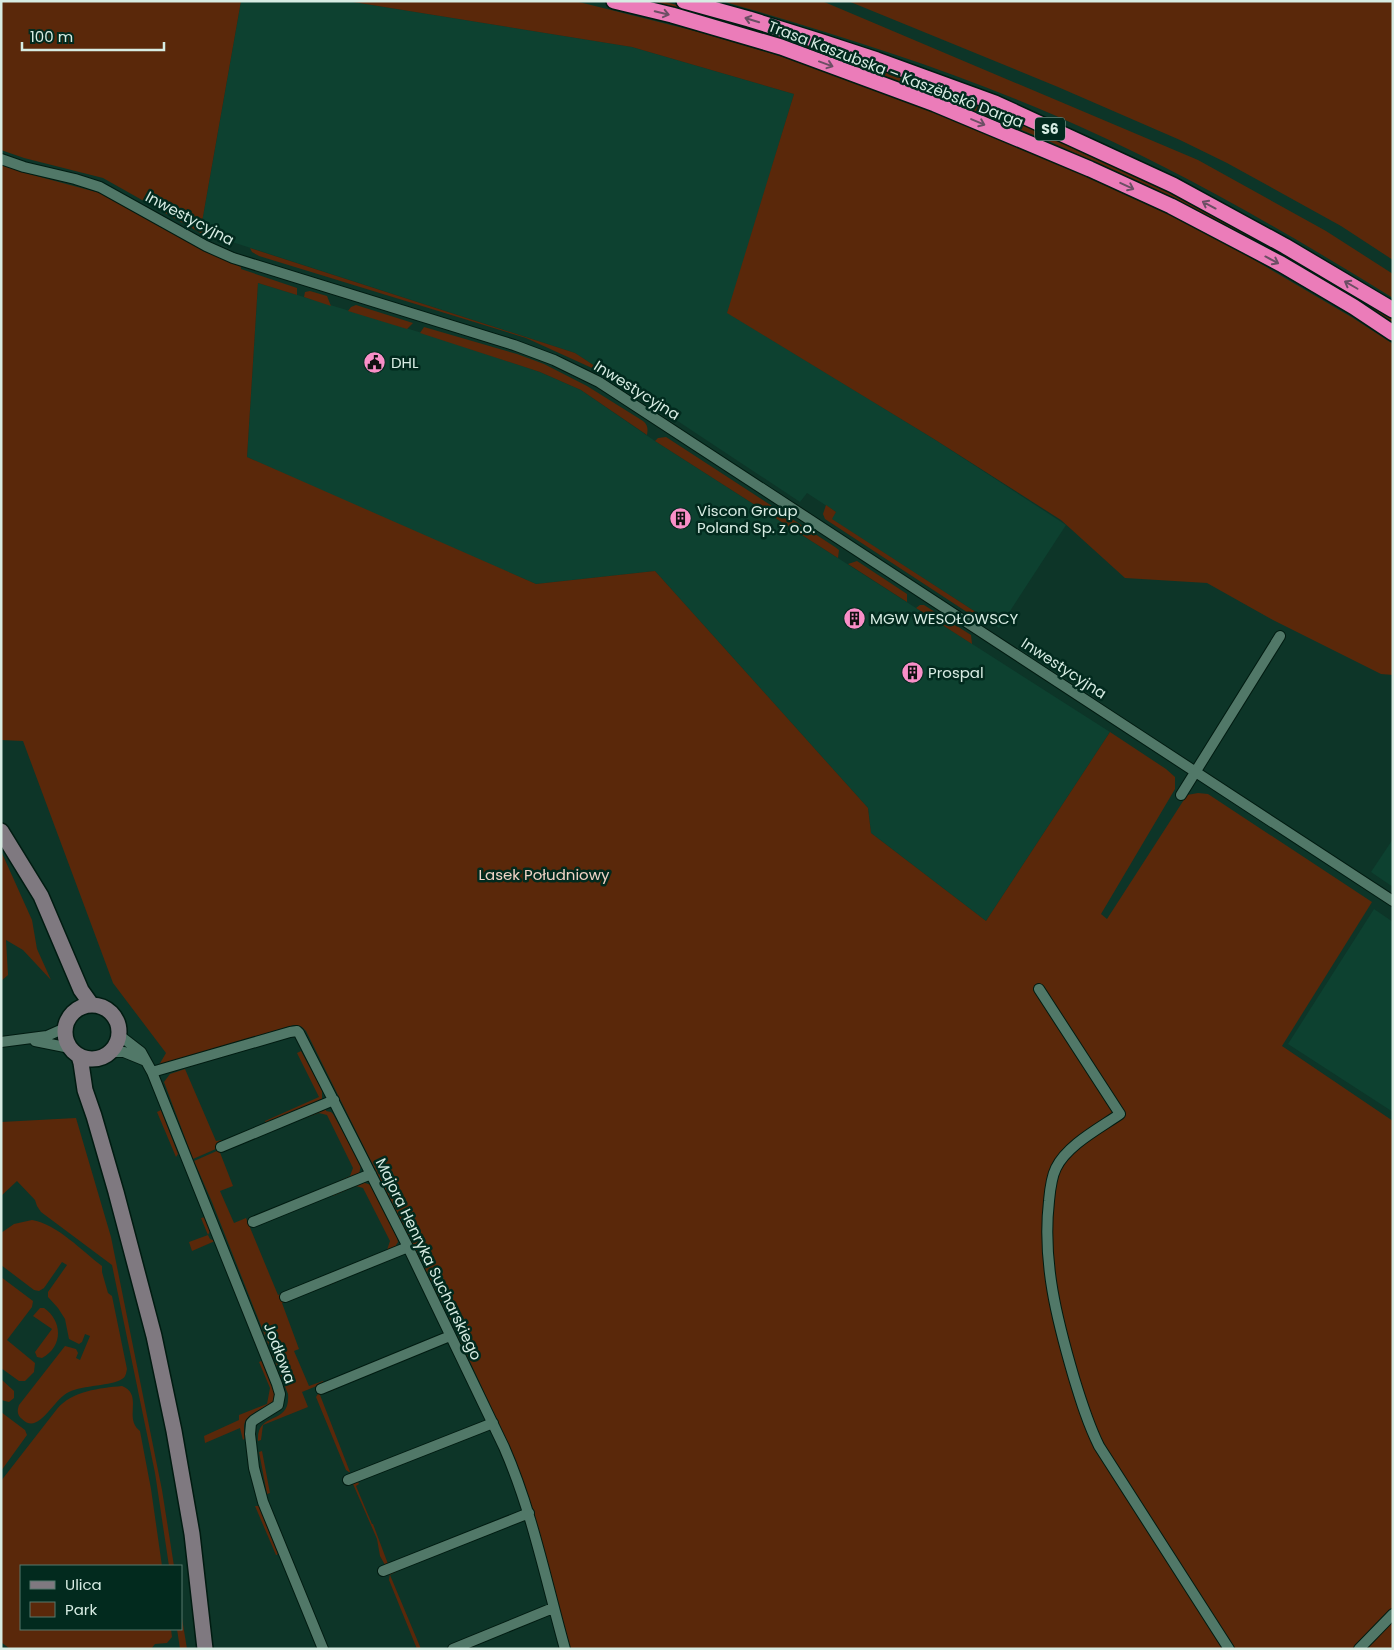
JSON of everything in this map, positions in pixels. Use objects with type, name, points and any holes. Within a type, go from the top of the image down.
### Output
[{"type":"highway","name":"Trasa Kaszubska – Kaszëbskô Darga","points":[[614,1],[781,47],[935,104],[1090,169],[1171,206],[1281,264],[1354,307],[1393,333]]},
{"type":"highway","name":"Trasa Kaszubska – Kaszëbskô Darga","points":[[684,1],[749,19],[877,60],[995,103],[1173,185],[1285,246],[1393,310]]},
{"type":"main road","points":[[1,831],[40,896],[81,990],[91,1004]]},
{"type":"main road","points":[[62,947],[77,1010]]},
{"type":"main road","points":[[94,1116],[92,1078],[95,1064],[117,1043],[119,1026],[109,1010],[91,1004],[71,1014],[65,1028],[66,1040],[82,1064],[85,1090],[94,1116],[154,1336],[174,1431],[192,1534],[204,1649]]},
{"type":"main road","points":[[74,1052],[83,1058],[104,1056]]},
{"type":"street","name":"Inwestycyjna","points":[[1,159],[24,167],[75,179],[110,191],[206,246],[233,258],[514,345],[554,360],[599,382],[1393,901]]},
{"type":"street","points":[[1181,795],[1280,636]]},
{"type":"street","points":[[1039,989],[1120,1114],[1083,1139],[1064,1156],[1056,1168],[1050,1187],[1047,1216],[1048,1268],[1067,1355],[1085,1412],[1099,1446],[1229,1649]]},
{"type":"street","points":[[1,1042],[46,1036],[65,1028]]},
{"type":"street","name":"Majora Henryka Sucharskiego","points":[[152,1072],[290,1032],[299,1033],[408,1247],[516,1475],[529,1513],[565,1649]]},
{"type":"street","name":"Jodłowa","points":[[119,1035],[141,1052],[152,1072],[280,1394],[278,1404],[251,1423],[250,1434],[254,1468],[263,1502],[323,1649]]},
{"type":"street","points":[[24,1040],[42,1042],[74,1052]]},
{"type":"street","points":[[104,1056],[124,1052],[146,1062]]},
{"type":"street","points":[[221,1147],[334,1100]]},
{"type":"street","points":[[253,1222],[371,1174]]},
{"type":"street","points":[[284,1297],[408,1247]]},
{"type":"street","points":[[321,1389],[450,1336]]},
{"type":"street","points":[[348,1480],[493,1423]]},
{"type":"street","points":[[383,1571],[529,1513]]},
{"type":"street","points":[[453,1649],[554,1608]]},
{"type":"street","points":[[1359,1649],[1393,1614]]},
{"type":"shaded area","points":[[241,1],[347,1],[632,47],[794,94],[728,313],[934,439],[1066,525],[999,628],[831,519],[836,512],[807,493],[800,502],[575,353],[223,239],[225,235],[202,222]]},
{"type":"shaded area","points":[[258,283],[432,336],[540,372],[581,390],[655,441],[1110,732],[986,921],[871,833],[868,808],[655,571],[536,584],[381,518],[247,457]]},
{"type":"shaded area","points":[[1393,839],[1393,887],[1371,872]]},
{"type":"shaded area","points":[[1374,909],[1393,922],[1393,1112],[1288,1044]]},
{"type":"green space","points":[[1,1],[241,1],[202,222],[225,235],[223,239],[228,240],[223,242],[217,241],[220,234],[207,228],[204,235],[103,178],[24,158],[1,150]]},
{"type":"green space","points":[[347,1],[575,1],[703,33],[803,63],[916,103],[1026,147],[1141,199],[1234,248],[1353,318],[1393,344],[1393,675],[1381,674],[1273,620],[1207,583],[1125,578],[1061,520],[934,439],[727,313],[794,94],[632,47]]},
{"type":"green space","points":[[640,1],[662,1],[743,23],[898,75],[1048,135],[1127,170],[1238,227],[1348,289],[1393,318],[1393,325],[1223,225],[1136,181],[1051,142],[859,66],[751,32]]},
{"type":"green space","points":[[722,1],[822,1],[1198,160],[1326,231],[1393,274],[1393,298],[1269,224],[1184,177],[1054,115],[931,67]]},
{"type":"green space","points":[[848,1],[1393,1],[1393,260],[1341,226],[1227,163],[1180,140],[1058,87]]},
{"type":"green space","name":"Lasek Południowy","points":[[1,165],[100,193],[200,248],[241,267],[241,269],[297,288],[297,295],[258,283],[247,457],[536,584],[655,571],[868,808],[871,833],[986,921],[1110,732],[1166,769],[1175,777],[1175,789],[1101,914],[1107,919],[1187,795],[1198,793],[1208,794],[1372,902],[1282,1046],[1393,1121],[1393,1649],[570,1649],[530,1503],[505,1437],[453,1325],[306,1031],[302,1027],[294,1025],[159,1065],[166,1053],[113,983],[23,741],[1,740]]},
{"type":"green space","points":[[250,248],[575,353],[653,404],[649,404],[592,368],[526,338],[259,256],[252,252]]},
{"type":"green space","points":[[310,291],[327,296],[331,306],[304,297],[305,292]]},
{"type":"green space","points":[[356,305],[413,323],[407,329],[348,311]]},
{"type":"green space","points":[[424,327],[517,354],[544,364],[587,386],[643,421],[647,427],[647,435],[581,390],[540,372],[420,333]]},
{"type":"green space","points":[[666,437],[835,547],[839,550],[838,558],[655,441],[658,438]]},
{"type":"green space","points":[[826,505],[836,512],[832,519],[985,618],[976,618],[825,519],[823,514]]},
{"type":"green space","points":[[857,561],[907,594],[907,602],[848,564]]},
{"type":"green space","points":[[924,605],[971,635],[972,644],[916,608]]},
{"type":"green space","points":[[1,851],[32,920],[37,949],[51,980],[23,950],[6,940],[8,975],[1,981]]},
{"type":"green space","points":[[301,1051],[322,1090],[322,1100],[266,1124],[265,1121],[319,1097],[297,1053]]},
{"type":"green space","points":[[185,1069],[216,1141],[222,1140],[218,1148],[193,1159],[164,1082],[170,1074]]},
{"type":"green space","points":[[326,1108],[326,1111],[333,1114],[361,1165],[359,1174],[331,1187],[330,1185],[350,1176],[353,1168],[327,1115],[319,1113],[300,1120]]},
{"type":"green space","points":[[161,1110],[178,1154],[176,1157],[157,1112]]},
{"type":"green space","points":[[76,1118],[111,1237],[162,1490],[174,1565],[169,1565],[155,1473],[112,1265],[41,1212],[35,1200],[17,1181],[1,1196],[1,1122]]},
{"type":"green space","points":[[219,1150],[233,1186],[220,1191],[234,1223],[246,1218],[278,1295],[294,1288],[337,1282],[282,1303],[299,1349],[294,1351],[309,1386],[323,1381],[324,1383],[302,1392],[308,1407],[263,1425],[261,1440],[258,1441],[262,1425],[284,1411],[288,1394],[194,1161]]},
{"type":"green space","points":[[364,1181],[371,1185],[396,1234],[398,1242],[396,1245],[399,1247],[357,1263],[387,1250],[390,1241],[363,1188],[356,1186],[333,1196],[332,1194]]},
{"type":"green space","points":[[206,1217],[210,1231],[208,1235],[201,1218]]},
{"type":"green space","points":[[32,1220],[60,1232],[102,1266],[108,1293],[112,1296],[127,1369],[126,1375],[117,1381],[69,1392],[40,1420],[28,1423],[18,1414],[19,1405],[65,1346],[76,1349],[78,1353],[76,1358],[80,1360],[90,1336],[85,1334],[82,1342],[79,1344],[69,1339],[65,1319],[48,1297],[48,1292],[67,1265],[62,1262],[44,1288],[39,1291],[34,1290],[1,1265],[1,1233],[14,1224]]},
{"type":"green space","points":[[208,1235],[210,1239],[215,1241],[192,1251],[189,1242]]},
{"type":"green space","points":[[1,1277],[33,1301],[32,1307],[7,1340],[35,1363],[34,1372],[25,1381],[19,1381],[1,1368]]},
{"type":"green space","points":[[40,1308],[44,1308],[55,1320],[58,1334],[54,1347],[42,1358],[37,1357],[35,1352],[52,1329],[33,1316]]},
{"type":"green space","points":[[259,1362],[264,1362],[275,1394],[273,1403],[248,1418],[244,1426],[245,1438],[243,1440],[240,1428],[205,1443],[204,1436],[239,1420],[239,1415],[267,1404],[270,1388]]},
{"type":"green space","points":[[1,1379],[14,1391],[14,1398],[9,1402],[1,1400]]},
{"type":"green space","points":[[122,1386],[132,1395],[133,1420],[135,1426],[140,1431],[151,1489],[162,1565],[20,1565],[20,1630],[171,1630],[172,1637],[167,1643],[155,1644],[151,1649],[10,1649],[1,1642],[1,1481],[63,1403],[78,1394]]},
{"type":"green space","points":[[335,1387],[336,1389],[320,1395],[350,1472],[346,1470],[316,1397],[318,1394]]},
{"type":"green space","points":[[1,1412],[25,1430],[27,1435],[1,1471]]},
{"type":"green space","points":[[262,1451],[270,1493],[267,1494],[259,1452]]},
{"type":"green space","points":[[358,1482],[359,1484],[356,1486],[388,1564],[385,1565],[380,1556],[377,1539],[353,1484]]},
{"type":"green space","points":[[255,1506],[260,1506],[278,1553],[277,1555],[276,1555]]},
{"type":"green space","points":[[397,1570],[390,1575],[421,1649],[417,1649],[389,1580],[390,1573]]},
{"type":"green space","points":[[182,1618],[187,1649],[180,1649],[177,1630],[182,1630]]},
{"type":"place","name":"DHL","points":[[375,362]]},
{"type":"place","name":"Viscon Group Poland Sp. z o.o.","points":[[681,519]]},
{"type":"place","name":"MGW WESOŁOWSCY","points":[[854,618]]},
{"type":"place","name":"Prospal","points":[[912,672]]}]
